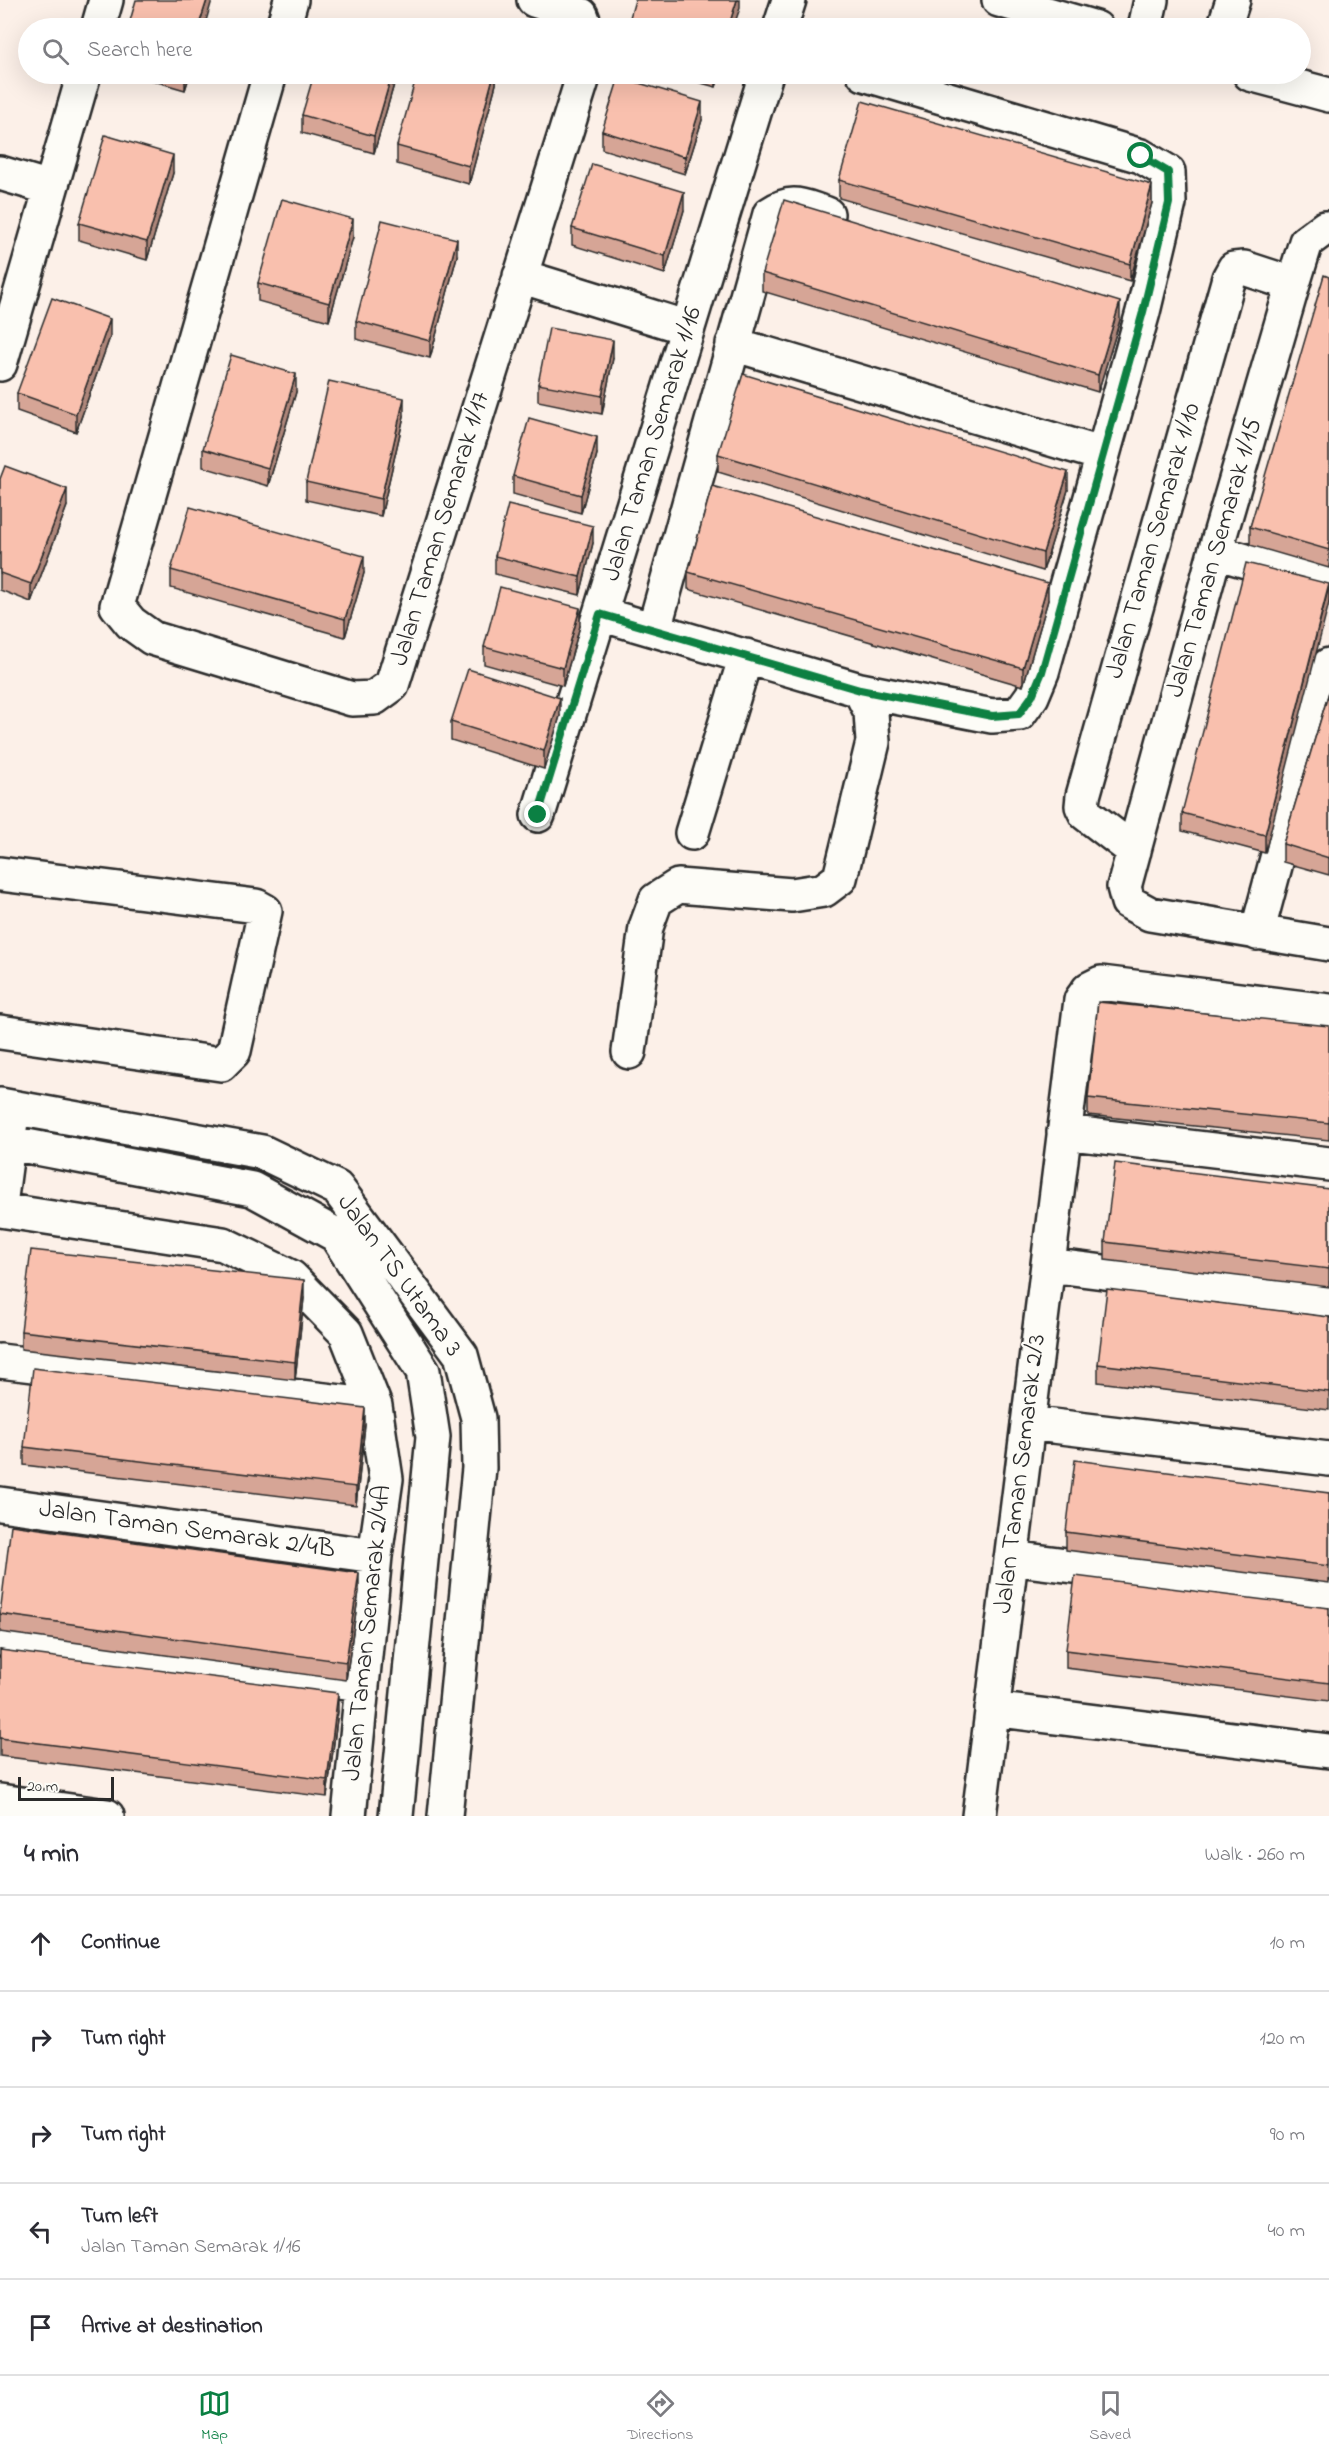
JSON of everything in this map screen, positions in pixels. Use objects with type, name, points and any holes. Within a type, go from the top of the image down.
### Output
[{"type":"street","points":[[101,18],[106,0]]},
{"type":"street","points":[[286,18],[291,0]]},
{"type":"street","points":[[534,0],[580,15],[581,18]]},
{"type":"street","points":[[783,18],[789,0]]},
{"type":"street","points":[[999,0],[1061,18]]},
{"type":"street","points":[[1147,18],[1151,0]]},
{"type":"street","points":[[1227,18],[1233,0]]},
{"type":"street","points":[[0,364],[81,84]]},
{"type":"street","name":"Jalan Taman Semarak 1/17","points":[[267,84],[117,606],[131,622],[152,638],[352,699],[374,698],[392,685],[581,84]]},
{"type":"street","name":"Jalan Taman Semarak 1/16","points":[[538,815],[763,84]]},
{"type":"street","points":[[600,614],[860,690],[992,716],[1019,714],[1032,696],[1042,672],[1051,595],[1101,453],[1143,312],[1169,203],[1168,172],[1141,156],[898,84]]},
{"type":"street","points":[[1288,84],[1329,95]]},
{"type":"street","points":[[0,173],[50,188]]},
{"type":"street","points":[[654,629],[770,214],[783,205],[793,204],[850,221]]},
{"type":"street","name":"Jalan Taman Semarak 1/15","points":[[1257,933],[1150,914],[1128,902],[1124,887],[1215,552],[1306,242],[1325,228],[1329,228]]},
{"type":"street","name":"Jalan Taman Semarak 1/10","points":[[1134,851],[1086,814],[1082,806],[1083,796],[1229,278],[1234,269],[1244,268],[1293,284]]},
{"type":"street","points":[[520,276],[688,328]]},
{"type":"street","points":[[1109,301],[1143,312]]},
{"type":"street","points":[[733,344],[1101,453]]},
{"type":"street","points":[[692,491],[726,501]]},
{"type":"street","points":[[1215,552],[1329,585]]},
{"type":"street","points":[[692,833],[746,656]]},
{"type":"street","points":[[1329,665],[1257,933],[1329,944]]},
{"type":"street","points":[[629,1052],[646,927],[656,900],[678,886],[792,895],[824,890],[840,878],[873,742],[871,712],[860,690]]},
{"type":"street","points":[[0,874],[256,906],[266,911],[234,1051],[221,1064],[0,1032]]},
{"type":"street","name":"Jalan Taman Semarak 2/3","points":[[979,1816],[1081,1000],[1089,989],[1101,983],[1329,1011]]},
{"type":"street","points":[[0,1205],[6,1106]]},
{"type":"street","name":"Jalan TS Utama 3","points":[[6,1106],[262,1152],[337,1188],[461,1355],[478,1418],[479,1468],[445,1816]]},
{"type":"street","points":[[1064,1132],[1329,1164]]},
{"type":"street","name":"Jalan TS Utama 3","points":[[4,1142],[252,1189],[263,1194],[336,1235],[423,1371],[434,1437],[396,1816]]},
{"type":"street","name":"Jalan Taman Semarak 2/4A","points":[[0,1210],[223,1244],[291,1277],[346,1333],[375,1406],[386,1479],[375,1556],[349,1816]]},
{"type":"street","points":[[1048,1265],[1329,1300]]},
{"type":"street","points":[[0,1361],[375,1406]]},
{"type":"street","points":[[1028,1423],[1329,1459]]},
{"type":"street","name":"Jalan Taman Semarak 2/4B","points":[[0,1504],[375,1556]]},
{"type":"street","points":[[1011,1558],[1329,1598]]},
{"type":"street","points":[[0,1639],[362,1684]]},
{"type":"street","points":[[992,1709],[1329,1751]]},
{"type":"street","points":[[0,1801],[107,1816]]},
{"type":"building","points":[[136,0],[207,0],[201,18],[131,18]]},
{"type":"building","points":[[635,0],[737,0],[731,18],[630,18]]},
{"type":"building","points":[[311,84],[389,84],[374,136],[302,115]]},
{"type":"building","points":[[414,84],[491,84],[469,166],[397,146]]},
{"type":"building","points":[[617,84],[642,84],[702,102],[685,157],[602,131]]},
{"type":"building","points":[[862,101],[1152,185],[1130,264],[839,180]]},
{"type":"building","points":[[105,135],[173,155],[147,242],[79,223]]},
{"type":"building","points":[[592,164],[684,192],[665,256],[572,228]]},
{"type":"building","points":[[282,199],[353,219],[329,303],[258,283]]},
{"type":"building","points":[[784,200],[1120,302],[1098,375],[762,273]]},
{"type":"building","points":[[382,220],[457,239],[430,341],[356,321]]},
{"type":"building","points":[[1324,275],[1329,277],[1329,550],[1250,527]]},
{"type":"building","points":[[52,298],[110,319],[76,414],[17,393]]},
{"type":"building","points":[[549,328],[613,340],[602,396],[538,384]]},
{"type":"building","points":[[231,355],[296,374],[268,468],[203,449]]},
{"type":"building","points":[[743,374],[1068,472],[1043,553],[718,454]]},
{"type":"building","points":[[329,381],[404,398],[381,499],[306,482]]},
{"type":"building","points":[[529,418],[597,437],[581,495],[513,476]]},
{"type":"building","points":[[5,466],[67,489],[31,584],[0,573],[0,479]]},
{"type":"building","points":[[712,486],[1048,583],[1023,668],[688,572]]},
{"type":"building","points":[[508,505],[593,526],[580,577],[495,556]]},
{"type":"building","points":[[190,507],[364,556],[345,619],[171,570]]},
{"type":"building","points":[[1246,563],[1329,584],[1265,835],[1182,813]]},
{"type":"building","points":[[500,587],[580,608],[563,668],[484,647]]},
{"type":"building","points":[[468,669],[560,698],[544,751],[451,722]]},
{"type":"building","points":[[1329,692],[1329,858],[1283,844]]},
{"type":"building","points":[[1098,1002],[1329,1026],[1329,1123],[1088,1098]]},
{"type":"building","points":[[1115,1163],[1329,1189],[1329,1269],[1105,1242]]},
{"type":"building","points":[[31,1250],[304,1280],[295,1362],[21,1331]]},
{"type":"building","points":[[1107,1289],[1329,1317],[1329,1392],[1098,1364]]},
{"type":"building","points":[[33,1368],[365,1408],[356,1487],[24,1447]]},
{"type":"building","points":[[1075,1460],[1329,1493],[1329,1566],[1066,1532]]},
{"type":"building","points":[[11,1525],[359,1573],[346,1662],[0,1614]]},
{"type":"building","points":[[1075,1576],[1329,1608],[1329,1683],[1066,1650]]},
{"type":"building","points":[[0,1650],[338,1693],[327,1780],[0,1738]]},
{"type":"route","points":[[538,815],[600,614],[860,690],[992,716],[1019,714],[1032,696],[1042,672],[1101,453],[1143,312],[1169,203],[1168,172],[1141,156]]}]
